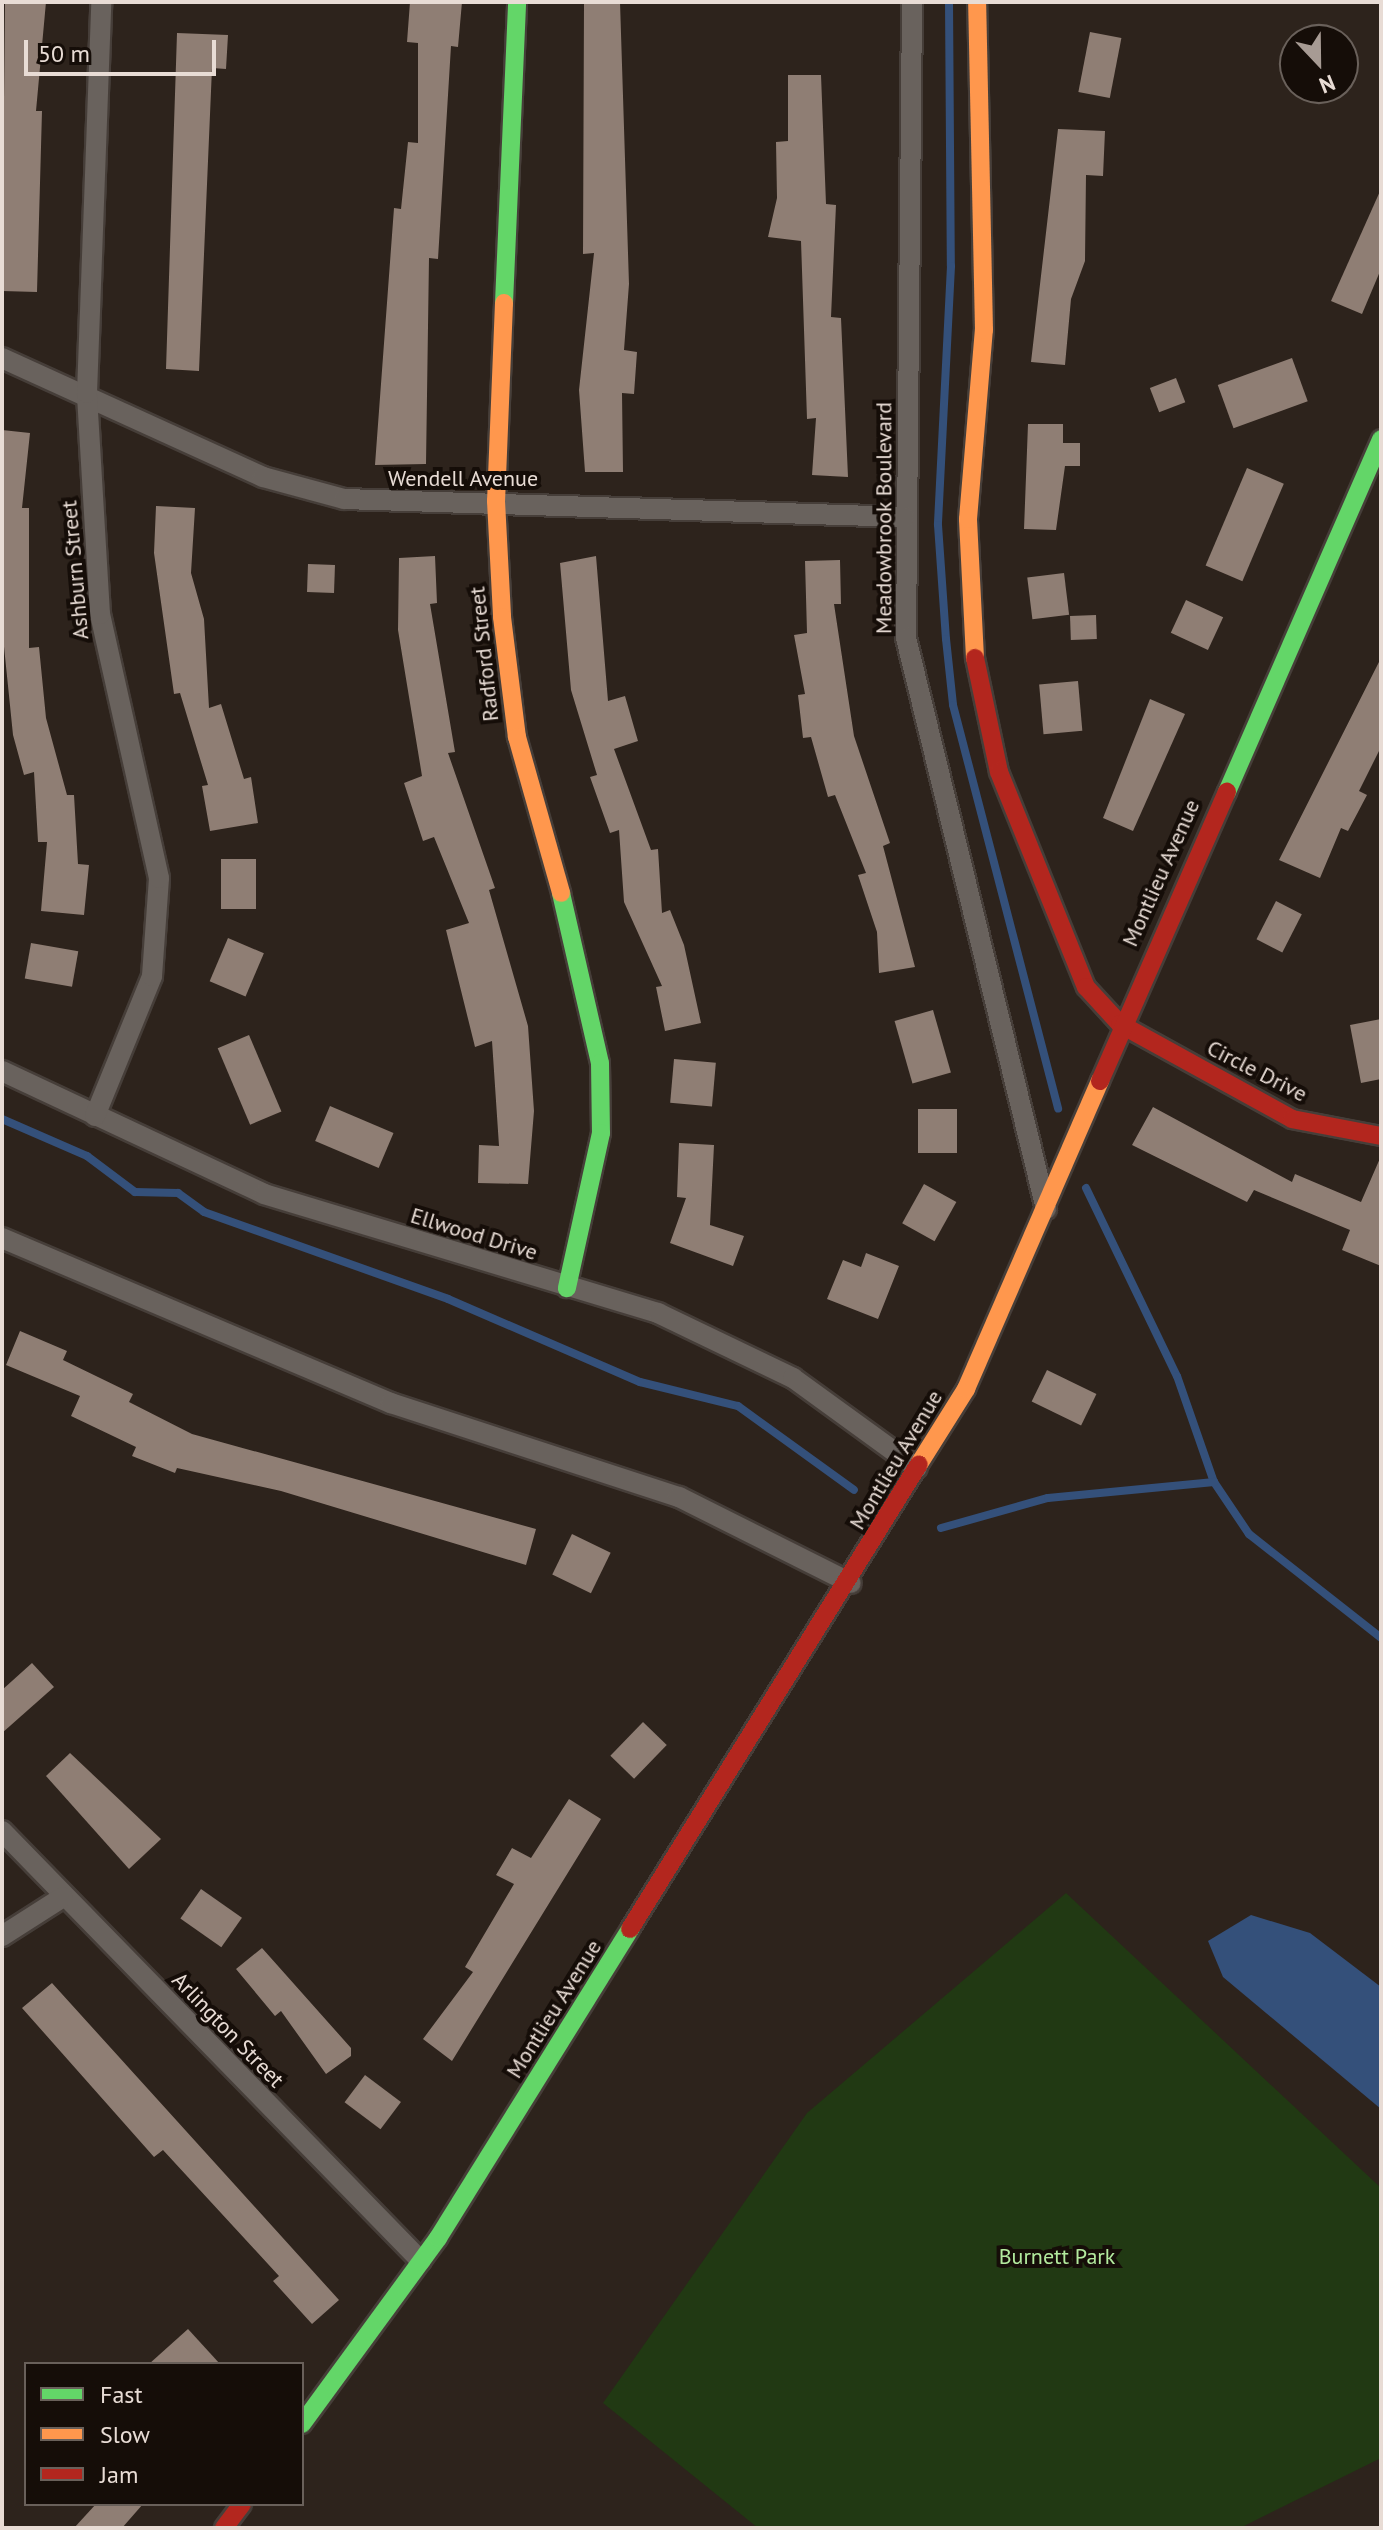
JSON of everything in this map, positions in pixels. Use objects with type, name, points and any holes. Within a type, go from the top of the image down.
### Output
[{"type":"street","name":"Ashburn Street","points":[[95,1116],[152,976],[159,878],[100,614],[87,393],[101,2]]},
{"type":"street","name":"Radford Street","points":[[517,2],[496,501],[517,737],[580,960],[600,1063],[601,1133],[567,1288]]},
{"type":"street","name":"Meadowbrook Boulevard","points":[[912,2],[904,517],[906,638],[921,714],[1046,1210]]},
{"type":"street","points":[[977,2],[984,330],[968,519],[970,632],[999,772],[1026,851],[1086,987],[1120,1024]]},
{"type":"street","name":"Wendell Avenue","points":[[2,358],[87,393],[263,477],[344,499],[411,506],[496,501],[904,517]]},
{"type":"street","name":"Montlieu Avenue","points":[[304,2421],[421,2261],[851,1583],[966,1389],[1046,1210],[1120,1024],[1381,439]]},
{"type":"street","name":"Circle Drive","points":[[1120,1024],[1292,1119],[1381,1136]]},
{"type":"street","name":"Ellwood Drive","points":[[2,1071],[264,1194],[658,1313],[793,1378],[917,1468]]},
{"type":"street","points":[[2,1238],[391,1403],[679,1497],[851,1583]]},
{"type":"street","name":"Arlington Street","points":[[2,1831],[421,2261]]},
{"type":"street","points":[[2,1936],[63,1897]]},
{"type":"street","points":[[224,2528],[240,2506]]},
{"type":"green space","name":"Burnett Park","points":[[1066,1893],[1381,2188],[1381,2458],[1240,2528],[758,2528],[603,2403],[807,2113]]},
{"type":"water","points":[[1251,1915],[1310,1933],[1381,1987],[1381,2109],[1223,1977],[1208,1941]]},
{"type":"building","points":[[5,2],[46,2],[36,111],[42,111],[37,292],[2,291]]},
{"type":"building","points":[[410,2],[462,2],[458,47],[451,46],[438,259],[429,258],[426,464],[375,465],[394,208],[401,209],[408,142],[418,143],[418,43],[407,42]]},
{"type":"building","points":[[584,2],[620,2],[629,284],[624,350],[637,352],[634,394],[622,393],[623,472],[585,472],[579,390],[594,253],[583,254]]},
{"type":"building","points":[[1090,32],[1121,38],[1110,98],[1078,92]]},
{"type":"building","points":[[177,33],[228,35],[226,69],[212,68],[199,371],[166,369]]},
{"type":"building","points":[[788,75],[821,75],[826,204],[836,205],[831,317],[841,318],[848,477],[812,475],[816,418],[807,419],[801,241],[768,237],[777,198],[776,142],[788,141]]},
{"type":"building","points":[[1058,129],[1105,131],[1103,176],[1086,175],[1085,261],[1071,299],[1065,365],[1031,362]]},
{"type":"building","points":[[1381,189],[1381,269],[1362,314],[1331,301]]},
{"type":"building","points":[[1292,358],[1308,401],[1233,428],[1218,385]]},
{"type":"building","points":[[1176,378],[1185,402],[1159,412],[1150,388]]},
{"type":"building","points":[[1028,424],[1063,424],[1063,443],[1080,443],[1080,466],[1065,466],[1056,530],[1024,529]]},
{"type":"building","points":[[2,430],[30,433],[22,508],[29,508],[29,648],[39,647],[46,718],[67,795],[74,795],[78,864],[89,865],[84,915],[41,911],[47,842],[38,842],[34,772],[24,775],[13,735],[2,627]]},
{"type":"building","points":[[1247,468],[1284,484],[1242,581],[1206,566]]},
{"type":"building","points":[[156,506],[195,508],[191,573],[204,619],[209,708],[221,704],[244,779],[251,777],[258,823],[210,831],[202,786],[208,785],[180,693],[174,694],[154,553]]},
{"type":"building","points":[[435,556],[437,603],[430,604],[455,752],[448,753],[495,888],[489,890],[528,1026],[534,1111],[528,1184],[478,1183],[479,1145],[499,1146],[492,1041],[475,1047],[446,930],[469,923],[434,837],[423,841],[404,783],[422,776],[398,630],[399,558]]},
{"type":"building","points":[[596,556],[608,701],[625,696],[638,741],[614,749],[651,850],[658,849],[662,913],[670,910],[684,945],[701,1023],[665,1031],[656,987],[662,986],[624,902],[619,830],[610,833],[590,777],[597,775],[571,690],[560,563]]},
{"type":"building","points":[[840,560],[841,604],[834,604],[854,736],[890,843],[883,846],[915,967],[879,973],[877,932],[858,875],[866,873],[835,795],[828,797],[811,737],[803,738],[798,695],[805,694],[794,635],[807,633],[805,561]]},
{"type":"building","points":[[308,564],[335,565],[334,593],[307,592]]},
{"type":"building","points":[[1064,573],[1069,615],[1032,619],[1027,578]]},
{"type":"building","points":[[1186,600],[1223,617],[1208,650],[1171,633]]},
{"type":"building","points":[[1096,615],[1097,639],[1071,640],[1070,616]]},
{"type":"building","points":[[1381,658],[1381,747],[1359,791],[1367,795],[1348,831],[1341,828],[1320,878],[1279,860]]},
{"type":"building","points":[[1078,681],[1082,731],[1044,734],[1039,684]]},
{"type":"building","points":[[1150,699],[1185,714],[1133,831],[1103,818]]},
{"type":"building","points":[[221,859],[256,859],[256,909],[221,909]]},
{"type":"building","points":[[1276,901],[1302,914],[1282,952],[1256,939]]},
{"type":"building","points":[[228,938],[264,953],[246,997],[210,981]]},
{"type":"building","points":[[31,943],[78,951],[72,987],[25,978]]},
{"type":"building","points":[[933,1010],[951,1072],[912,1084],[895,1021]]},
{"type":"building","points":[[1381,1019],[1381,1079],[1361,1083],[1350,1025]]},
{"type":"building","points":[[249,1035],[281,1111],[250,1125],[218,1048]]},
{"type":"building","points":[[674,1059],[716,1063],[712,1106],[670,1103]]},
{"type":"building","points":[[330,1106],[394,1133],[379,1168],[315,1141]]},
{"type":"building","points":[[1153,1107],[1292,1182],[1295,1174],[1361,1202],[1381,1156],[1381,1266],[1342,1250],[1350,1230],[1254,1190],[1247,1202],[1132,1145]]},
{"type":"building","points":[[918,1109],[957,1109],[957,1153],[918,1153]]},
{"type":"building","points":[[679,1143],[714,1145],[710,1225],[744,1236],[733,1266],[670,1243],[686,1198],[677,1197]]},
{"type":"building","points":[[924,1184],[956,1202],[935,1241],[902,1223]]},
{"type":"building","points":[[866,1253],[899,1266],[878,1319],[827,1299],[843,1260],[861,1267]]},
{"type":"building","points":[[20,1331],[67,1351],[63,1360],[133,1394],[129,1402],[192,1434],[536,1529],[526,1565],[281,1491],[177,1468],[175,1473],[132,1456],[136,1447],[71,1416],[80,1396],[6,1365]]},
{"type":"building","points":[[1047,1370],[1096,1394],[1081,1426],[1032,1401]]},
{"type":"building","points":[[572,1534],[611,1553],[591,1593],[552,1574]]},
{"type":"building","points":[[32,1663],[54,1687],[2,1733],[2,1690]]},
{"type":"building","points":[[643,1722],[667,1745],[634,1779],[610,1756]]},
{"type":"building","points":[[70,1753],[161,1839],[129,1869],[46,1776]]},
{"type":"building","points":[[569,1799],[601,1819],[452,2061],[423,2039],[473,1972],[465,1967],[514,1884],[496,1875],[512,1848],[531,1858]]},
{"type":"building","points":[[201,1889],[242,1918],[221,1947],[180,1918]]},
{"type":"building","points":[[262,1948],[351,2048],[351,2056],[326,2074],[281,2011],[275,2016],[236,1969]]},
{"type":"building","points":[[52,1983],[339,2300],[312,2324],[273,2281],[279,2276],[163,2150],[154,2157],[22,2008]]},
{"type":"building","points":[[365,2075],[401,2102],[380,2129],[345,2102]]},
{"type":"building","points":[[188,2329],[218,2362],[151,2362]]},
{"type":"building","points":[[94,2506],[141,2506],[122,2528],[74,2528]]},
{"type":"waterway","points":[[949,2],[951,266],[938,525],[946,639],[953,705],[1058,1109]]},
{"type":"waterway","points":[[2,1119],[87,1156],[135,1192],[178,1193],[204,1212],[448,1299],[640,1382],[738,1406],[854,1490]]},
{"type":"waterway","points":[[1086,1188],[1177,1376],[1214,1482],[1249,1534],[1381,1638]]},
{"type":"waterway","points":[[941,1528],[1048,1498],[1214,1482]]},
{"type":"traffic: fast","points":[[504,303],[517,2]]},
{"type":"traffic: fast","points":[[1227,792],[1381,439]]},
{"type":"traffic: fast","points":[[561,893],[600,1063],[601,1133],[567,1288]]},
{"type":"traffic: fast","points":[[304,2421],[438,2238],[630,1929]]},
{"type":"traffic: slow","points":[[975,658],[968,519],[984,330],[977,2]]},
{"type":"traffic: slow","points":[[504,303],[496,501],[502,617],[517,737],[561,893]]},
{"type":"traffic: slow","points":[[919,1464],[966,1389],[1100,1081]]},
{"type":"traffic: jam","points":[[975,658],[999,772],[1086,987],[1120,1024],[1292,1119],[1381,1136]]},
{"type":"traffic: jam","points":[[1100,1081],[1227,792]]},
{"type":"traffic: jam","points":[[630,1929],[919,1464]]},
{"type":"traffic: jam","points":[[224,2528],[240,2506]]}]
